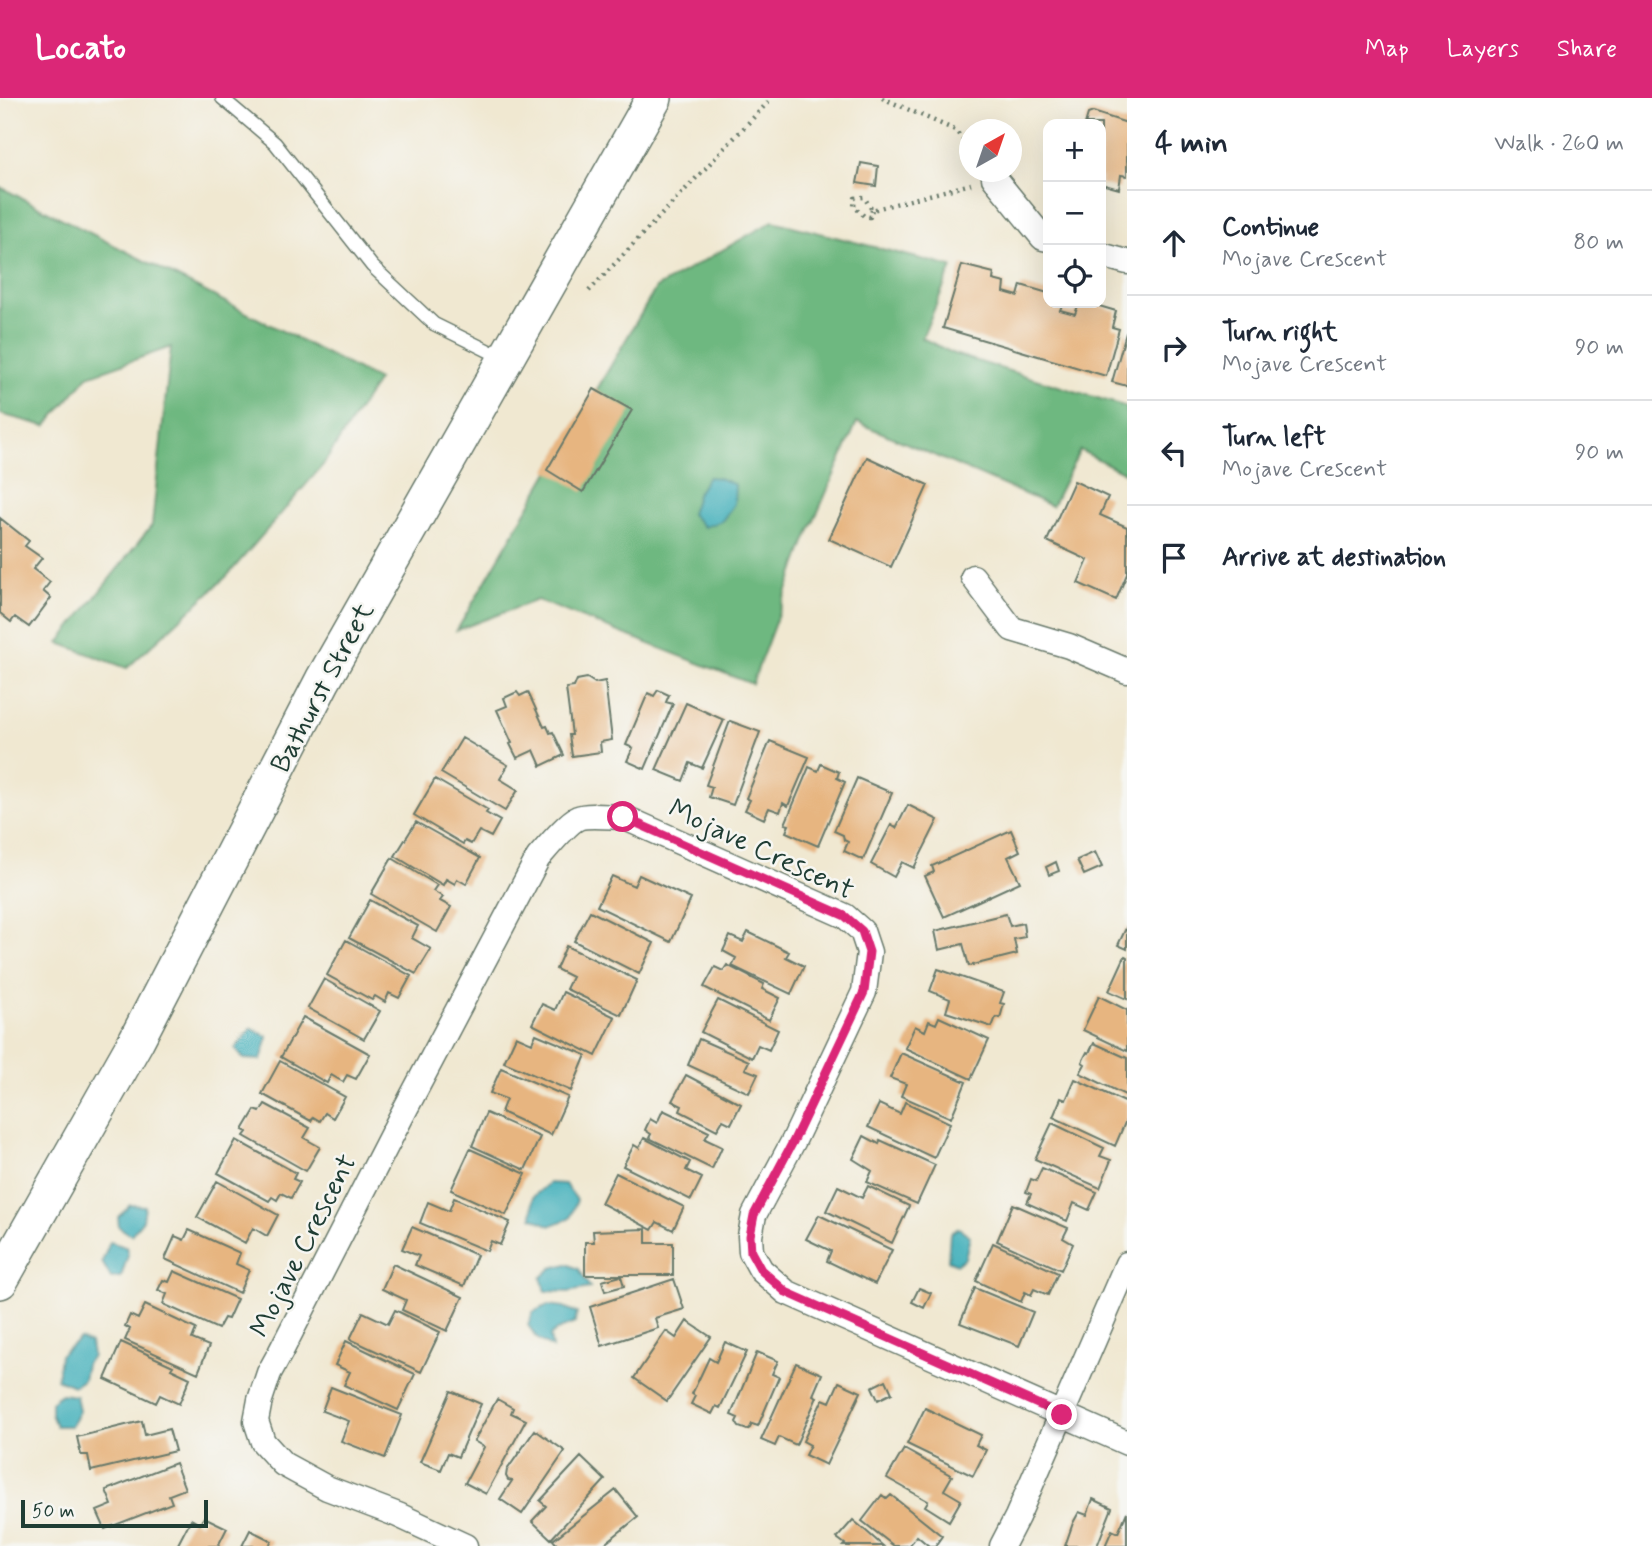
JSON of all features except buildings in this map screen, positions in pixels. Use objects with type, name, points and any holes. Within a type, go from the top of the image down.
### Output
[{"type":"main road","name":"Bathurst Street","points":[[0,1281],[136,1041],[323,680],[654,98]]},
{"type":"street","points":[[997,182],[1043,238]]},
{"type":"street","points":[[1106,256],[1127,262]]},
{"type":"street","points":[[973,576],[1012,629],[1069,646],[1127,671]]},
{"type":"street","name":"Mojave Crescent","points":[[465,1546],[398,1515],[327,1488],[283,1465],[263,1442],[256,1421],[269,1373],[538,858],[558,835],[578,818],[623,817],[845,916],[862,931],[869,952],[864,992],[794,1140],[754,1215],[750,1236],[751,1252],[761,1270],[786,1292],[1127,1443]]},
{"type":"street","points":[[1002,1546],[1127,1265]]},
{"type":"lane","points":[[222,98],[275,143],[372,266],[434,324],[505,359]]},
{"type":"path","points":[[589,290],[772,98]]},
{"type":"path","points":[[882,98],[955,130],[959,135]]},
{"type":"path","points":[[872,210],[978,182]]},
{"type":"path","points":[[864,197],[872,210],[870,217],[864,216],[854,206],[855,198],[864,197]]},
{"type":"green space","points":[[0,187],[378,380],[323,465],[227,576],[127,668],[59,643],[152,525],[171,347],[88,376],[46,426],[0,414]]},
{"type":"green space","points":[[773,221],[952,267],[922,338],[954,354],[1127,407],[1127,474],[1080,450],[1052,506],[857,422],[807,537],[752,684],[537,600],[457,630],[656,288]]},
{"type":"water","points":[[708,477],[719,478],[735,485],[734,504],[722,521],[704,527],[691,514],[698,492]]},
{"type":"water","points":[[251,1028],[268,1037],[261,1060],[244,1059],[235,1049]]},
{"type":"water","points":[[549,1183],[565,1184],[577,1200],[570,1218],[550,1226],[532,1217],[533,1197]]},
{"type":"water","points":[[130,1205],[145,1206],[143,1220],[131,1235],[119,1227],[118,1217]]},
{"type":"water","points":[[959,1228],[970,1236],[965,1258],[957,1264],[948,1260],[950,1233]]},
{"type":"water","points":[[110,1242],[126,1247],[128,1255],[121,1277],[111,1278],[102,1262]]},
{"type":"water","points":[[567,1264],[579,1269],[590,1288],[568,1292],[546,1291],[541,1278],[552,1268]]},
{"type":"water","points":[[548,1305],[564,1307],[577,1313],[575,1323],[550,1336],[552,1348],[538,1339],[528,1325],[533,1312]]},
{"type":"water","points":[[80,1339],[90,1343],[92,1356],[86,1364],[83,1380],[74,1386],[57,1379],[60,1355]]},
{"type":"water","points":[[61,1394],[76,1396],[79,1411],[71,1426],[56,1426],[51,1414],[51,1402]]},
{"type":"route","points":[[623,817],[845,916],[862,931],[869,952],[864,992],[794,1140],[754,1215],[750,1236],[751,1252],[761,1270],[786,1292],[1062,1415]]}]
